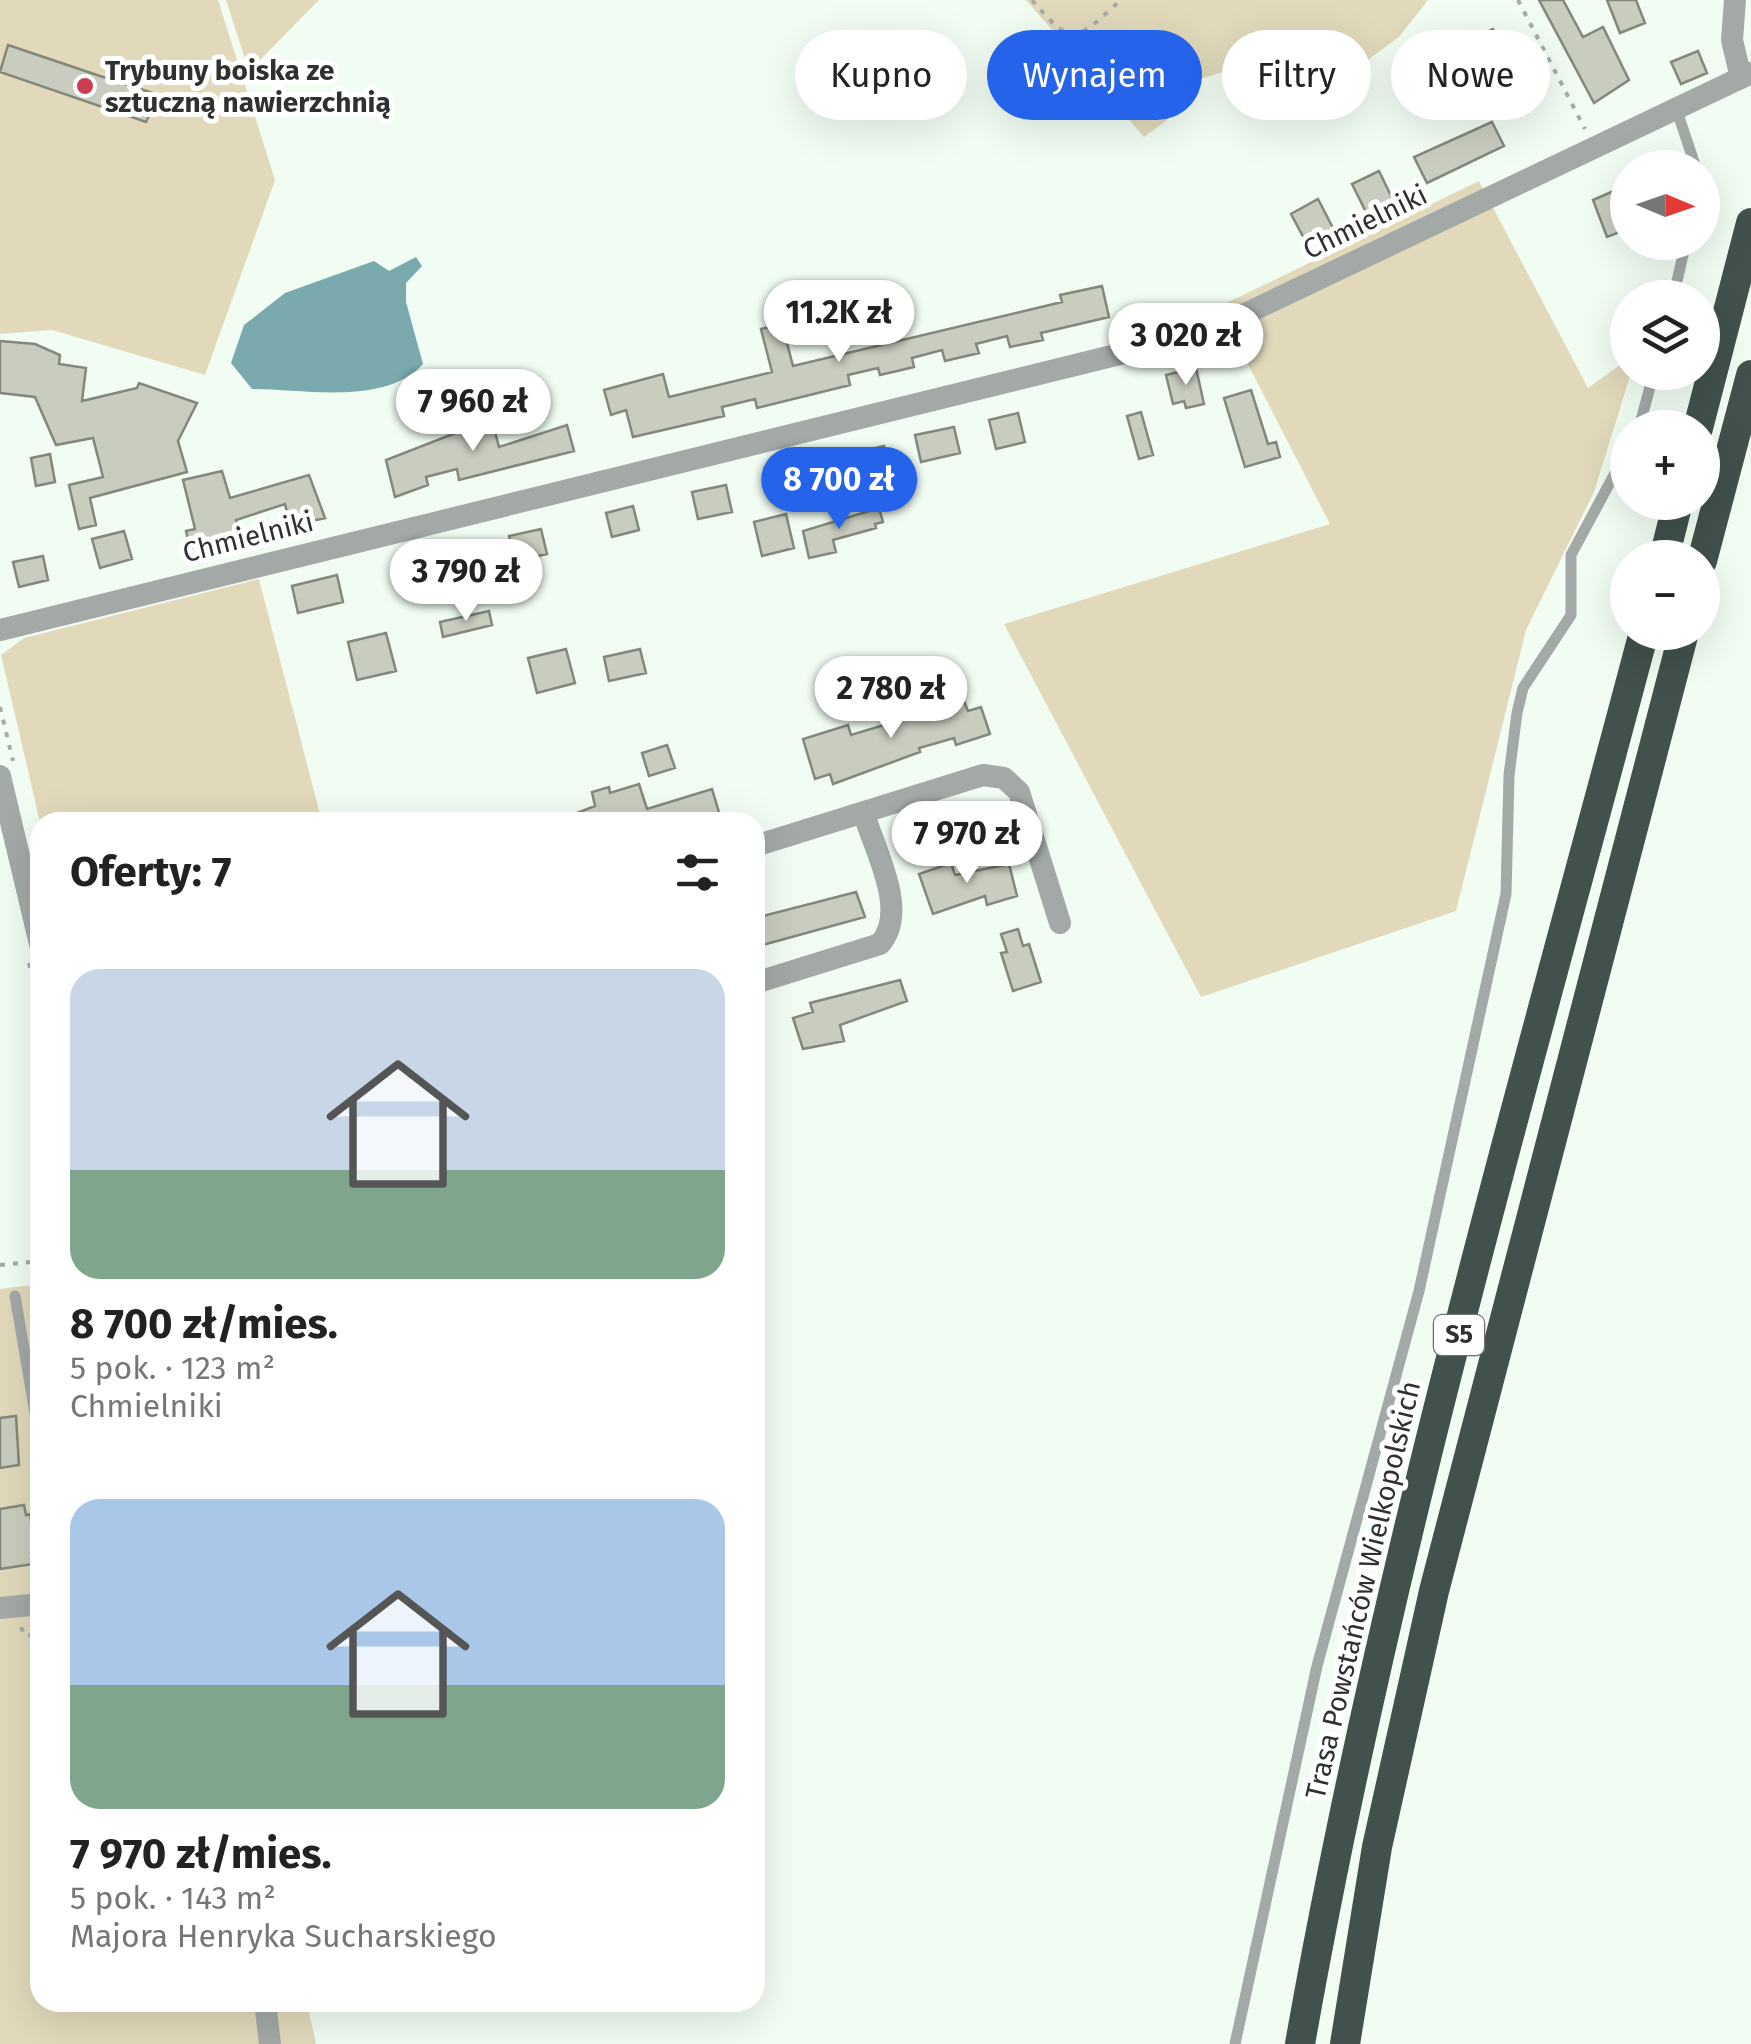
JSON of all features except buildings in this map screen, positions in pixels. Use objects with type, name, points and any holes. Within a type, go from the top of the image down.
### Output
[{"type":"highway","points":[[1703,410],[1751,223]]},
{"type":"highway","points":[[1708,540],[1751,375]]},
{"type":"highway","name":"Trasa Powstańców Wielkopolskich","points":[[1300,2044],[1360,1731],[1402,1555],[1639,650]]},
{"type":"highway","name":"S5","points":[[1345,2044],[1377,1848],[1434,1590],[1679,650]]},
{"type":"street","points":[[1735,0],[1732,40],[1746,75]]},
{"type":"street","name":"Chmielniki","points":[[0,630],[1205,334],[1746,75]]},
{"type":"street","points":[[765,843],[982,775],[1004,778],[1019,792],[1060,924]]},
{"type":"street","points":[[0,776],[30,902]]},
{"type":"street","points":[[765,980],[880,944],[888,935],[893,914],[864,814]]},
{"type":"street","points":[[0,1608],[30,1605]]},
{"type":"street","points":[[266,2012],[270,2044]]},
{"type":"lane","points":[[1676,108],[1690,150]]},
{"type":"lane","points":[[1235,2044],[1317,1666],[1418,1291],[1506,894],[1508,775],[1517,713],[1532,673],[1571,614],[1571,555],[1610,482]]},
{"type":"lane","points":[[15,1296],[30,1384]]},
{"type":"path","points":[[1032,0],[1059,31],[1068,34],[1084,32],[1121,0]]},
{"type":"path","points":[[1518,0],[1587,133]]},
{"type":"path","points":[[1576,138],[1600,128]]},
{"type":"path","points":[[0,1265],[30,1261]]},
{"type":"shaded area","points":[[0,0],[218,0],[275,180],[205,375],[52,330],[0,334]]},
{"type":"shaded area","points":[[226,0],[319,0],[249,71]]},
{"type":"shaded area","points":[[1026,0],[1428,0],[1404,30],[1391,30],[1391,43],[1371,58],[1371,30],[1222,30],[1222,72],[1202,78],[1202,30],[1052,30]]},
{"type":"shaded area","points":[[1129,120],[1167,120],[1166,121],[1144,137]]},
{"type":"shaded area","points":[[1479,181],[1588,388],[1610,372],[1610,390],[1626,390],[1619,410],[1610,410],[1610,441],[1594,492],[1526,630],[1456,911],[1201,997],[1004,624],[1330,524],[1237,343],[1210,311]]},
{"type":"shaded area","points":[[259,579],[319,812],[38,812],[1,655],[24,638]]},
{"type":"shaded area","points":[[30,1285],[30,2012],[309,2012],[316,2044],[0,2044],[0,1289]]},
{"type":"water","points":[[416,257],[422,266],[406,283],[406,302],[423,364],[407,377],[388,386],[343,392],[252,389],[231,363],[244,325],[285,293],[374,261],[389,271]]},
{"type":"place","name":"Trybuny boiska ze sztuczną nawierzchnią","points":[[85,86]]}]
